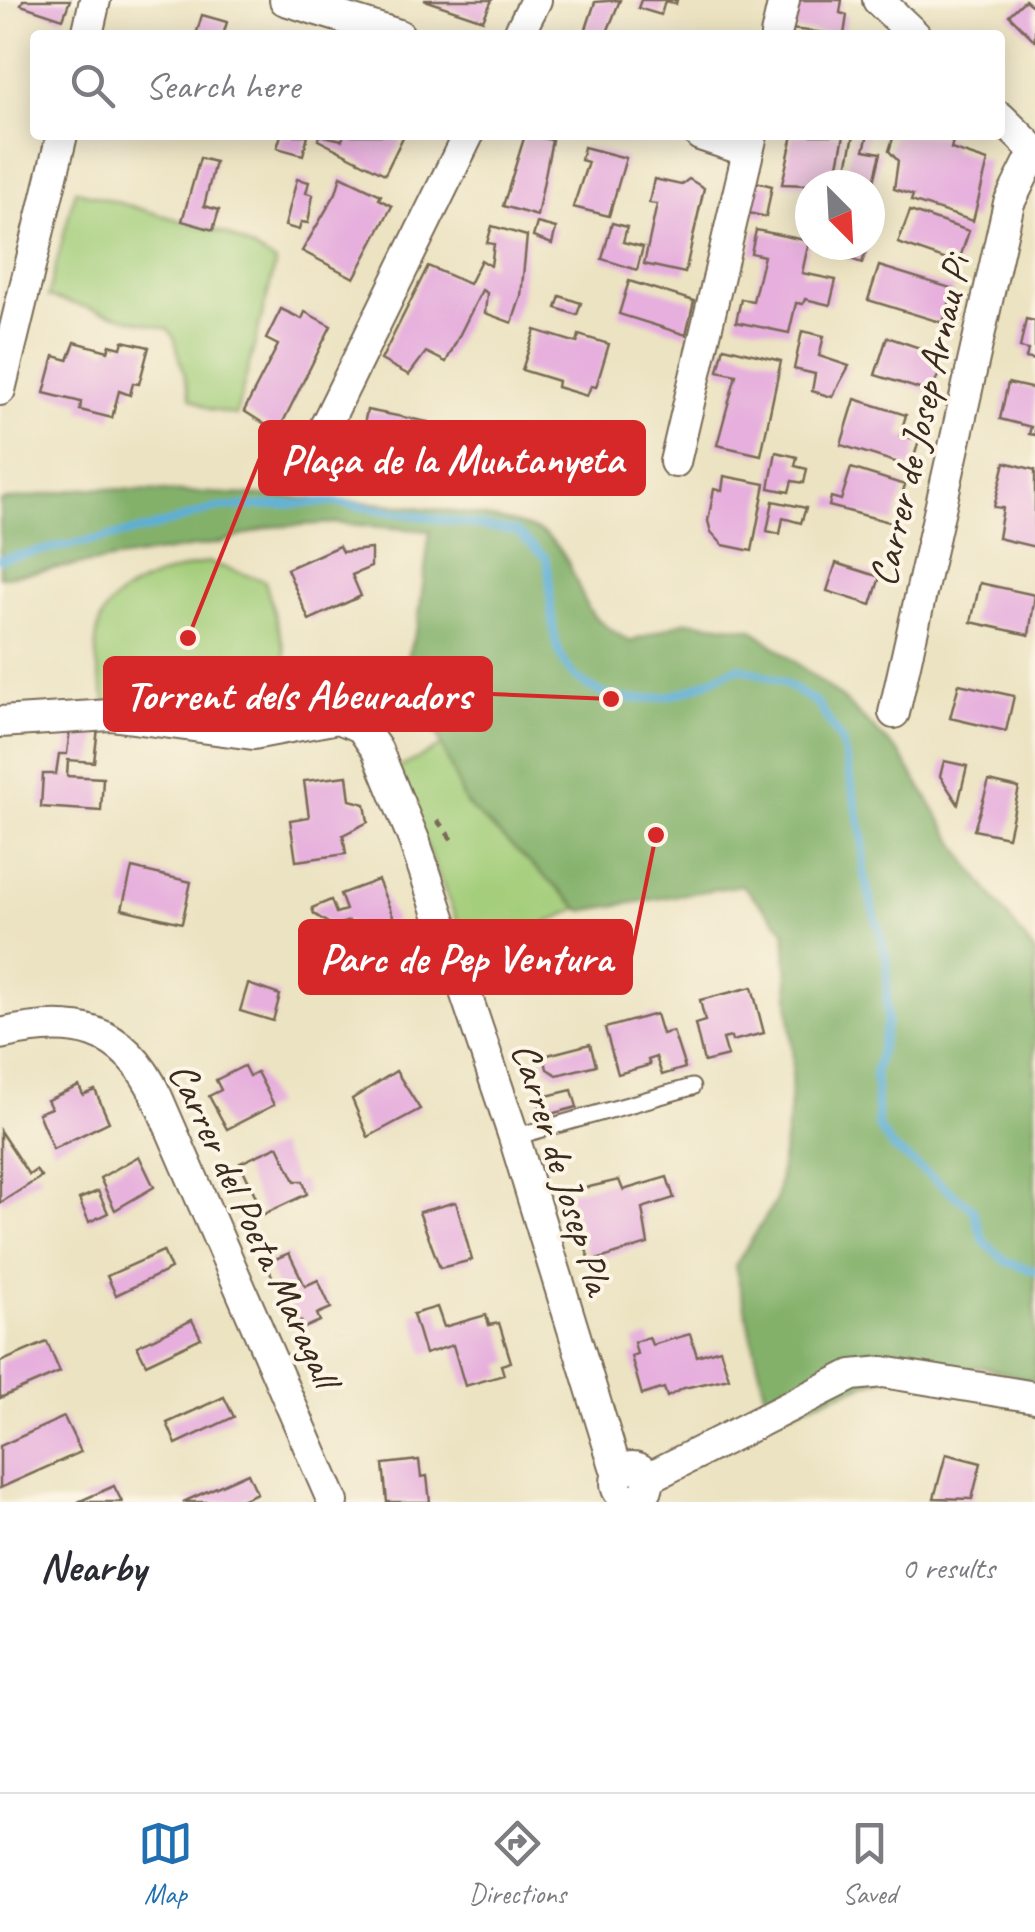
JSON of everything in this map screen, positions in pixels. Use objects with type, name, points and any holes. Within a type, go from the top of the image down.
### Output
[{"type":"street","points":[[88,30],[95,0]]},
{"type":"street","points":[[285,0],[383,30]]},
{"type":"street","points":[[521,30],[536,0]]},
{"type":"street","points":[[777,30],[784,0]]},
{"type":"street","points":[[878,0],[909,30]]},
{"type":"street","points":[[1005,122],[1035,151]]},
{"type":"street","points":[[0,390],[61,140]]},
{"type":"street","points":[[315,447],[466,140]]},
{"type":"street","points":[[675,462],[750,143]]},
{"type":"street","name":"Carrer de Josep Arnau Pi","points":[[894,712],[1009,203],[1035,151]]},
{"type":"street","name":"Carrer de Josep Pla","points":[[0,722],[110,715],[156,718],[253,734],[338,718],[361,727],[382,761],[414,840],[631,1489]]},
{"type":"street","name":"Carrer del Poeta Maragall","points":[[0,1034],[44,1026],[88,1030],[104,1034],[139,1066],[158,1097],[254,1324],[290,1394],[333,1502]]},
{"type":"street","points":[[631,1489],[852,1376],[883,1372],[1035,1397]]},
{"type":"lane","points":[[514,1138],[692,1088]]},
{"type":"green space","points":[[75,190],[227,234],[276,262],[236,415],[209,409],[191,398],[174,337],[168,329],[48,297]]},
{"type":"green space","points":[[88,488],[403,506],[518,524],[548,537],[557,546],[593,615],[630,642],[686,621],[752,629],[843,699],[900,754],[969,865],[1035,953],[1035,1381],[983,1367],[889,1376],[771,1418],[735,1266],[776,1201],[789,1116],[793,1064],[785,930],[742,885],[582,911],[466,804],[406,660],[418,624],[430,531],[335,523],[270,527],[220,543],[0,577],[0,501]]},
{"type":"green space","points":[[208,562],[265,581],[285,652],[294,725],[110,715],[96,650],[99,627],[108,608],[123,593],[145,582]]},
{"type":"green space","points":[[746,700],[796,933],[748,878],[586,905],[472,957],[395,770],[511,711]]},
{"type":"building","points":[[23,0],[70,0],[63,19],[21,5]]},
{"type":"building","points":[[424,0],[492,0],[483,20]]},
{"type":"building","points":[[620,0],[608,30],[586,30],[595,2]]},
{"type":"building","points":[[641,0],[677,0],[676,4],[665,1],[661,15],[638,8]]},
{"type":"building","points":[[797,0],[842,0],[840,13],[847,15],[845,30],[790,29]]},
{"type":"building","points":[[1025,0],[1031,5],[1035,2],[1035,41],[1009,15]]},
{"type":"building","points":[[202,15],[227,22],[225,30],[198,30]]},
{"type":"building","points":[[279,140],[307,140],[303,155],[277,148]]},
{"type":"building","points":[[318,140],[402,140],[385,174]]},
{"type":"building","points":[[523,140],[552,140],[537,216],[503,206]]},
{"type":"building","points":[[792,140],[843,140],[837,170],[795,170],[795,185],[782,184]]},
{"type":"building","points":[[853,140],[867,140],[864,150],[881,153],[877,170],[846,170]]},
{"type":"building","points":[[892,140],[953,140],[951,149],[988,161],[973,221],[911,201],[913,195],[894,189],[898,161],[889,151]]},
{"type":"building","points":[[584,147],[626,158],[609,216],[573,207],[588,162],[581,160]]},
{"type":"building","points":[[200,158],[215,162],[204,206],[219,210],[213,230],[182,221]]},
{"type":"building","points":[[341,176],[381,195],[379,199],[392,206],[354,278],[302,251],[336,193]]},
{"type":"building","points":[[297,179],[309,182],[306,193],[313,195],[308,223],[301,222],[299,230],[285,226]]},
{"type":"building","points":[[654,179],[681,185],[689,179],[704,188],[685,273],[644,264],[657,204],[649,203]]},
{"type":"building","points":[[756,182],[772,186],[766,217],[749,213]]},
{"type":"building","points":[[910,211],[969,231],[958,264],[898,243]]},
{"type":"building","points":[[537,223],[556,228],[552,244],[533,237]]},
{"type":"building","points":[[612,223],[627,227],[623,242],[643,247],[637,270],[602,259]]},
{"type":"building","points":[[492,226],[527,236],[521,296],[512,323],[485,313],[487,293],[482,290],[446,362],[426,352],[409,375],[381,360],[428,266],[469,284],[481,260],[491,266],[494,244],[487,243]]},
{"type":"building","points":[[756,230],[795,238],[795,260],[805,260],[802,273],[836,280],[830,305],[805,299],[803,304],[796,303],[789,333],[736,322],[741,299],[753,301],[764,256],[751,253]]},
{"type":"building","points":[[879,266],[954,289],[943,323],[868,300]]},
{"type":"building","points":[[629,281],[694,301],[686,335],[619,314]]},
{"type":"building","points":[[560,296],[581,303],[577,315],[556,308]]},
{"type":"building","points":[[281,309],[302,319],[305,312],[331,326],[281,426],[285,428],[282,435],[244,411],[278,345],[266,339]]},
{"type":"building","points":[[1026,319],[1035,321],[1035,360],[1026,358],[1028,350],[1020,348]]},
{"type":"building","points":[[535,330],[577,343],[579,335],[609,344],[596,387],[591,386],[587,396],[557,387],[558,381],[522,370]]},
{"type":"building","points":[[802,331],[824,336],[819,356],[849,366],[832,397],[812,391],[815,374],[794,369]]},
{"type":"building","points":[[887,337],[941,355],[937,367],[942,369],[929,392],[875,375]]},
{"type":"building","points":[[123,341],[149,347],[139,384],[133,383],[130,395],[119,391],[112,418],[80,410],[81,402],[44,393],[54,356],[68,360],[75,342],[108,351],[110,345],[121,348]]},
{"type":"building","points":[[724,347],[781,361],[761,455],[717,445],[736,375],[718,371]]},
{"type":"building","points":[[1008,383],[1035,389],[1035,435],[1029,434],[1031,427],[1000,419]]},
{"type":"building","points":[[855,399],[906,415],[900,435],[919,440],[911,467],[841,445]]},
{"type":"building","points":[[367,410],[428,422],[419,466],[358,453]]},
{"type":"building","points":[[776,452],[797,457],[795,466],[807,469],[804,483],[792,481],[789,492],[769,488]]},
{"type":"building","points":[[1005,462],[1035,470],[1035,547],[998,538],[1003,508],[994,507]]},
{"type":"building","points":[[851,468],[905,485],[893,523],[829,506],[831,497],[841,500]]},
{"type":"building","points":[[724,476],[765,484],[752,551],[723,545],[711,532],[708,521],[714,489],[722,491]]},
{"type":"building","points":[[773,501],[806,508],[801,523],[783,518],[780,534],[767,531]]},
{"type":"building","points":[[339,546],[342,552],[371,549],[371,567],[352,575],[361,596],[309,620],[287,569]]},
{"type":"building","points":[[836,563],[880,577],[871,605],[827,591]]},
{"type":"building","points":[[980,583],[1035,595],[1029,635],[971,622]]},
{"type":"building","points":[[959,684],[1014,696],[1006,731],[950,718]]},
{"type":"building","points":[[98,728],[94,762],[68,760],[67,776],[103,778],[101,811],[41,807],[43,774],[56,774],[59,754],[67,754],[70,729]]},
{"type":"building","points":[[944,761],[967,766],[958,804],[940,776]]},
{"type":"building","points":[[347,776],[350,800],[365,804],[368,822],[343,835],[346,854],[296,861],[290,820],[309,817],[304,781]]},
{"type":"building","points":[[989,781],[1019,788],[1008,837],[974,830]]},
{"type":"building","points":[[132,868],[191,882],[182,923],[122,909]]},
{"type":"building","points":[[378,880],[395,921],[353,933],[349,921],[333,926],[314,914],[312,908],[331,900],[336,913],[346,910],[340,894]]},
{"type":"building","points":[[248,984],[280,995],[273,1021],[240,1011]]},
{"type":"building","points":[[752,987],[764,1033],[732,1041],[731,1037],[723,1039],[728,1056],[704,1062],[695,1024],[705,1021],[700,1000]]},
{"type":"building","points":[[656,1014],[662,1034],[673,1031],[685,1068],[662,1075],[656,1057],[648,1060],[650,1065],[618,1074],[605,1028]]},
{"type":"building","points":[[590,1044],[596,1065],[557,1075],[547,1069],[544,1056]]},
{"type":"building","points":[[244,1066],[249,1076],[257,1072],[274,1105],[227,1129],[209,1096],[221,1090],[216,1080]]},
{"type":"building","points":[[396,1071],[420,1109],[368,1137],[352,1099]]},
{"type":"building","points":[[79,1086],[83,1095],[95,1090],[109,1122],[53,1149],[38,1113],[51,1108],[47,1100]]},
{"type":"building","points":[[572,1090],[577,1107],[543,1116],[538,1098]]},
{"type":"building","points":[[0,1131],[29,1175],[36,1170],[41,1177],[0,1203]]},
{"type":"building","points":[[278,1146],[295,1181],[303,1181],[307,1194],[264,1214],[240,1163]]},
{"type":"building","points":[[139,1156],[154,1187],[115,1210],[100,1178]]},
{"type":"building","points":[[667,1177],[674,1198],[642,1208],[648,1244],[590,1262],[568,1192],[619,1180],[623,1190]]},
{"type":"building","points":[[98,1191],[108,1213],[89,1222],[79,1199]]},
{"type":"building","points":[[456,1202],[472,1260],[440,1268],[419,1212]]},
{"type":"building","points":[[163,1251],[171,1269],[116,1295],[107,1276]]},
{"type":"building","points":[[289,1253],[305,1286],[318,1280],[331,1308],[317,1314],[320,1321],[304,1328],[301,1321],[294,1323],[266,1263]]},
{"type":"building","points":[[437,1307],[444,1327],[486,1315],[489,1325],[499,1323],[511,1362],[501,1365],[504,1375],[465,1386],[453,1345],[425,1354],[413,1314]]},
{"type":"building","points":[[192,1320],[201,1338],[146,1364],[137,1346]]},
{"type":"building","points":[[690,1334],[697,1356],[720,1349],[729,1378],[684,1388],[667,1397],[664,1388],[642,1395],[631,1356],[637,1354],[634,1342],[649,1337],[652,1345]]},
{"type":"building","points":[[47,1342],[60,1372],[0,1398],[0,1362]]},
{"type":"building","points":[[224,1397],[234,1417],[176,1444],[167,1423]]},
{"type":"building","points":[[64,1417],[81,1452],[0,1488],[0,1446]]},
{"type":"building","points":[[946,1454],[981,1463],[972,1499],[934,1498]]},
{"type":"building","points":[[419,1460],[421,1477],[427,1476],[430,1502],[387,1502],[383,1464]]},
{"type":"building","points":[[248,1473],[257,1493],[237,1502],[183,1502]]},
{"type":"building","points":[[114,1486],[122,1502],[78,1502]]},
{"type":"waterway","points":[[0,559],[148,529],[216,508],[333,502],[517,532],[546,558],[556,642],[575,676],[590,687],[625,698],[664,697],[740,667],[782,682],[817,703],[842,742],[863,836],[864,875],[887,960],[887,1022],[875,1072],[878,1126],[891,1146],[973,1209],[984,1242],[1007,1262],[1035,1271]]},
{"type":"place","name":"Plaça de la Muntanyeta","points":[[188,638]]},
{"type":"place","name":"Torrent dels Abeuradors","points":[[611,699]]},
{"type":"place","name":"Parc de Pep Ventura","points":[[656,835]]}]
